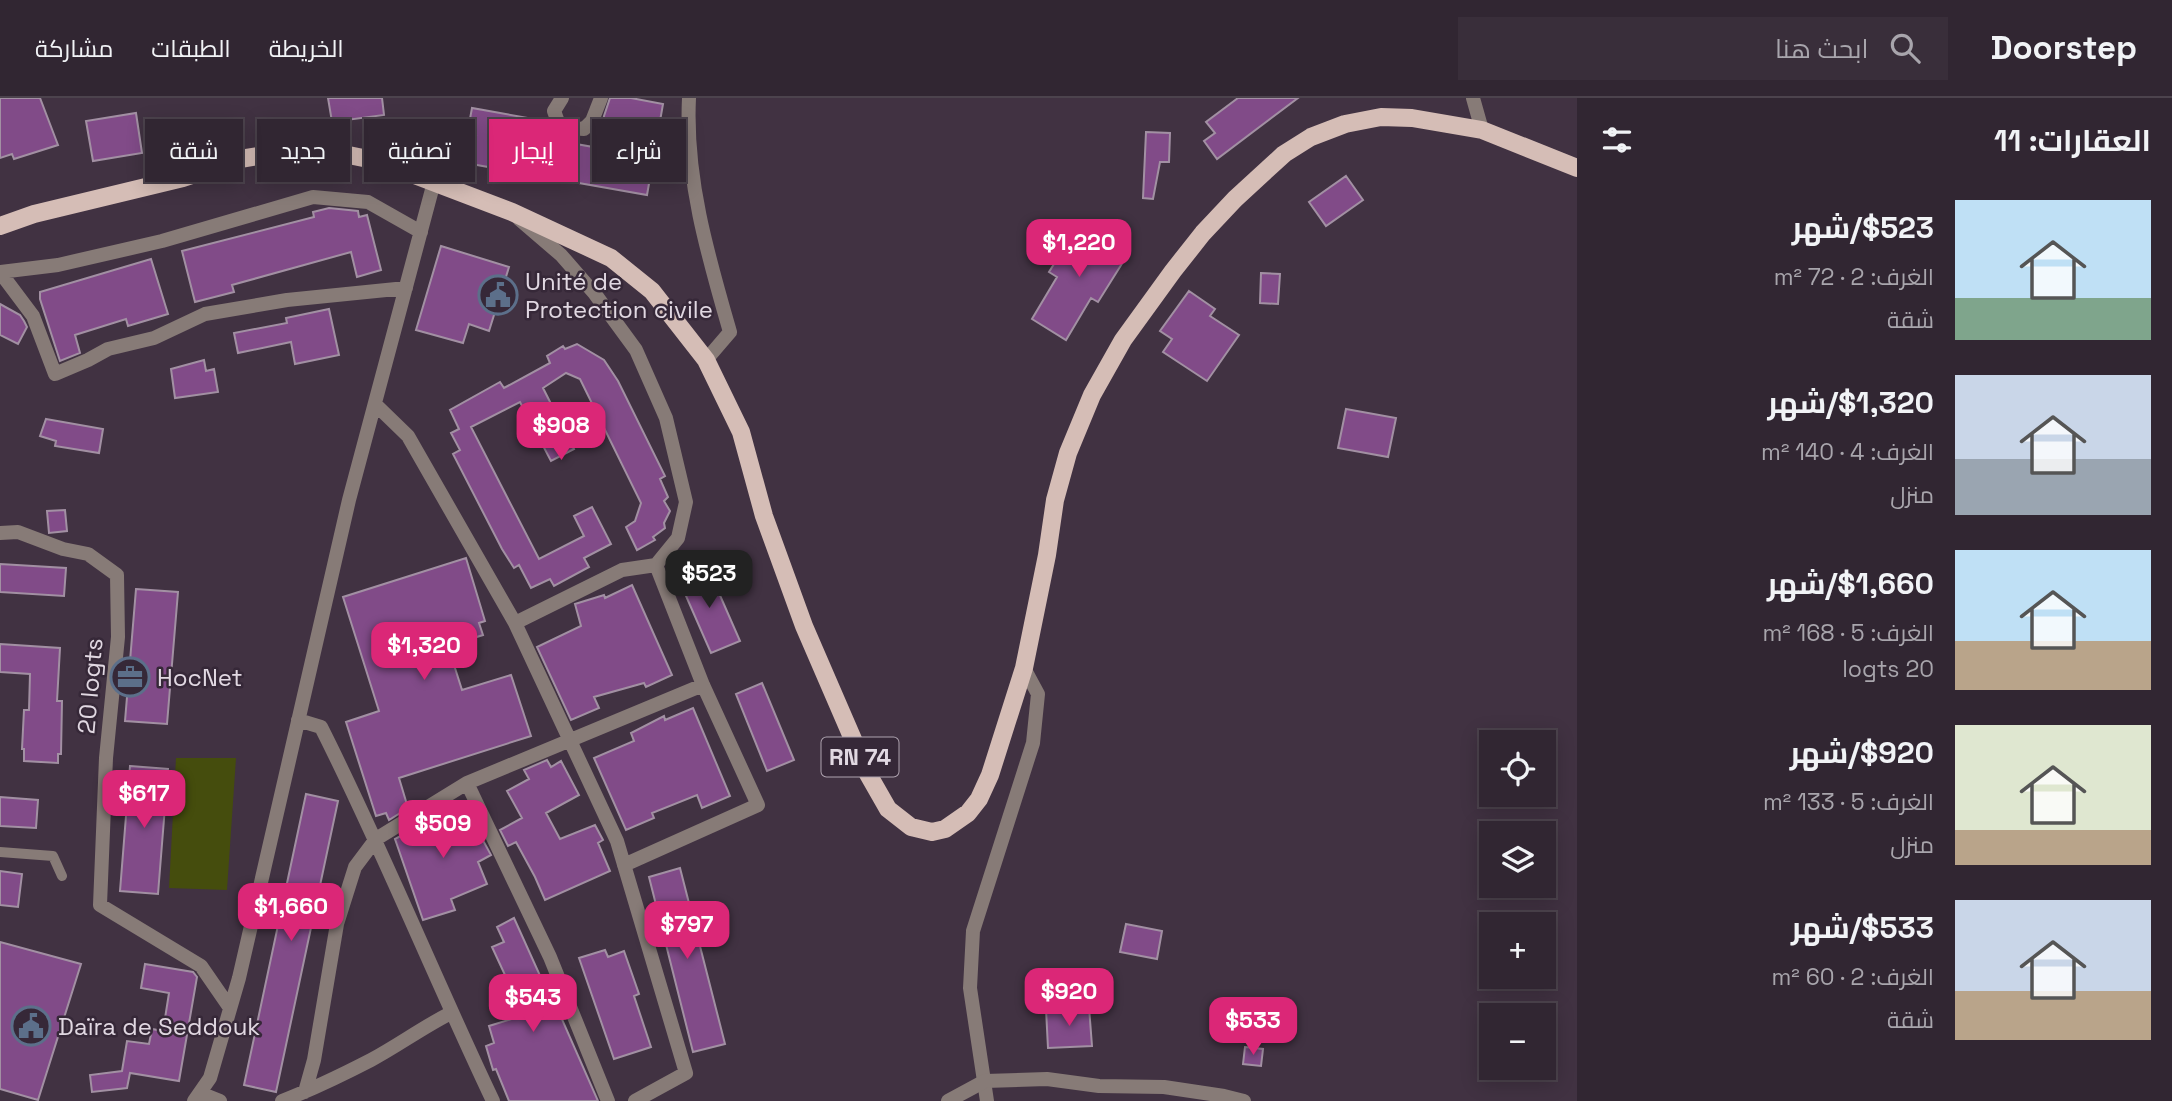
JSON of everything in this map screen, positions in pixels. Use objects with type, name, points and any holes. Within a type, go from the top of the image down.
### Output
[{"type":"main road","name":"RN 74","points":[[434,182],[512,212],[611,258],[652,291],[706,360],[741,432],[764,516],[803,626],[868,774],[888,809],[911,827],[932,832],[945,830],[968,813],[979,799],[990,775],[1024,668],[1047,555],[1055,500],[1068,453],[1092,395],[1123,340],[1203,233],[1284,154],[1311,137],[1345,124],[1381,117],[1412,118],[1482,130],[1577,168]]},
{"type":"main road","name":"RN 74","points":[[0,226],[34,214],[183,178],[240,159],[324,150],[364,158]]},
{"type":"street","points":[[562,98],[554,111],[558,122],[570,128],[584,129],[592,121],[600,98]]},
{"type":"street","points":[[689,98],[687,128],[694,188],[711,267],[730,332],[706,360]]},
{"type":"street","points":[[1473,98],[1482,130]]},
{"type":"street","points":[[220,1101],[197,1097],[210,1078],[230,1008],[346,513],[434,182]]},
{"type":"street","points":[[406,288],[287,300],[205,314],[154,338],[108,349],[55,374],[33,316],[0,272],[58,265],[162,241],[313,197],[368,202],[421,232]]},
{"type":"street","points":[[512,212],[561,255],[595,294],[635,350],[666,418],[686,502],[678,538],[656,565],[622,570],[515,623]]},
{"type":"street","points":[[375,404],[408,436],[515,623],[617,841],[685,1073],[635,1101]]},
{"type":"street","name":"20 logts","points":[[0,533],[18,532],[63,549],[88,554],[117,575],[118,637],[106,758],[100,905],[201,966],[230,1008]]},
{"type":"street","points":[[624,865],[758,805],[704,685],[656,565]]},
{"type":"street","points":[[987,1101],[970,988],[973,932],[1033,743],[1038,694],[1024,668]]},
{"type":"street","points":[[304,1092],[314,1060],[337,924],[355,867],[376,839],[467,783],[704,685]]},
{"type":"street","points":[[298,720],[321,727],[376,839],[451,1013],[493,1101]]},
{"type":"street","points":[[467,783],[550,957],[608,1101]]},
{"type":"street","points":[[282,1101],[373,1059],[419,1029],[451,1013]]},
{"type":"street","points":[[948,1101],[985,1081],[1047,1079],[1099,1086],[1164,1087],[1244,1101]]},
{"type":"lane","points":[[0,852],[53,856],[62,876]]},
{"type":"green space","points":[[176,758],[236,758],[227,890],[169,888]]},
{"type":"building","points":[[0,98],[40,98],[58,145],[14,159],[12,154],[0,158]]},
{"type":"building","points":[[328,98],[382,98],[384,115],[332,119]]},
{"type":"building","points":[[610,98],[631,98],[663,104],[660,119],[604,119]]},
{"type":"building","points":[[1238,98],[1298,98],[1217,159],[1204,141],[1215,133],[1206,122]]},
{"type":"building","points":[[472,108],[534,119],[489,119],[489,167],[475,165],[475,119],[470,119]]},
{"type":"building","points":[[136,113],[142,153],[93,161],[86,121]]},
{"type":"building","points":[[1146,132],[1170,133],[1169,162],[1160,162],[1153,199],[1143,198]]},
{"type":"building","points":[[578,144],[592,147],[592,182],[649,182],[647,195],[573,182],[578,182]]},
{"type":"building","points":[[1346,176],[1363,200],[1326,226],[1309,202]]},
{"type":"building","points":[[329,208],[358,211],[359,217],[367,215],[381,270],[357,277],[351,252],[232,285],[234,292],[195,302],[182,251],[314,217],[313,212]]},
{"type":"building","points":[[1089,224],[1127,246],[1119,259],[1123,262],[1098,302],[1091,298],[1066,340],[1032,319],[1057,277],[1049,272],[1069,240],[1074,243]]},
{"type":"building","points":[[441,246],[509,267],[489,331],[469,324],[463,343],[416,330]]},
{"type":"building","points":[[151,259],[168,314],[128,326],[126,319],[75,335],[80,353],[60,361],[40,292]]},
{"type":"building","points":[[1261,273],[1280,274],[1278,304],[1260,303]]},
{"type":"building","points":[[1189,291],[1215,309],[1210,316],[1239,335],[1207,381],[1163,352],[1172,339],[1160,331]]},
{"type":"building","points":[[0,304],[20,315],[27,327],[18,344],[0,335]]},
{"type":"building","points":[[329,309],[339,355],[295,364],[291,342],[238,353],[234,333],[287,323],[286,318]]},
{"type":"building","points":[[577,344],[604,360],[618,381],[665,476],[660,479],[668,497],[664,501],[670,511],[664,523],[665,528],[653,537],[655,540],[637,550],[626,527],[635,521],[641,503],[580,379],[566,373],[543,388],[574,449],[551,461],[520,402],[471,427],[539,559],[584,536],[574,516],[592,507],[611,544],[584,558],[589,567],[554,586],[550,579],[531,588],[519,565],[514,568],[502,549],[453,454],[460,450],[451,433],[459,429],[450,410],[500,382],[504,388],[550,363],[547,356],[563,346],[565,349]]},
{"type":"building","points":[[204,360],[206,371],[214,369],[218,392],[175,398],[171,369]]},
{"type":"building","points":[[1346,409],[1396,418],[1388,457],[1338,448]]},
{"type":"building","points":[[46,419],[103,429],[99,453],[55,446],[56,441],[40,436]]},
{"type":"building","points":[[65,510],[67,531],[49,533],[47,511]]},
{"type":"building","points":[[466,558],[485,621],[479,623],[483,635],[448,646],[462,690],[511,675],[531,736],[399,778],[408,808],[389,820],[386,813],[376,816],[346,722],[379,711],[343,597]]},
{"type":"building","points":[[0,564],[66,568],[64,596],[0,592]]},
{"type":"building","points":[[708,568],[740,641],[711,653],[679,580]]},
{"type":"building","points":[[632,585],[672,675],[646,687],[644,683],[594,697],[599,708],[571,720],[537,647],[581,626],[575,604],[604,595],[605,598]]},
{"type":"building","points":[[136,589],[178,592],[167,724],[125,721]]},
{"type":"building","points":[[0,644],[60,648],[57,701],[62,701],[61,754],[58,754],[58,763],[24,761],[24,710],[29,710],[30,674],[0,672]]},
{"type":"building","points":[[762,683],[794,760],[767,771],[736,694]]},
{"type":"building","points":[[693,708],[730,796],[702,808],[697,795],[652,813],[654,818],[626,830],[594,758],[634,741],[631,733],[664,716],[665,720]]},
{"type":"building","points":[[547,760],[551,767],[561,761],[579,795],[546,813],[560,839],[595,825],[603,840],[598,843],[610,871],[545,900],[516,842],[508,846],[500,830],[522,818],[507,791],[529,779],[524,770]]},
{"type":"building","points":[[130,766],[168,769],[158,894],[120,891]]},
{"type":"building","points":[[306,794],[338,801],[276,1092],[244,1085]]},
{"type":"building","points":[[0,797],[38,800],[36,828],[0,826]]},
{"type":"building","points":[[462,802],[491,855],[478,862],[487,884],[451,899],[455,910],[423,920],[395,839]]},
{"type":"building","points":[[680,868],[725,1044],[693,1052],[649,877]]},
{"type":"building","points":[[0,871],[22,874],[18,907],[0,905]]},
{"type":"building","points":[[514,918],[598,1101],[509,1101],[496,1069],[493,1070],[486,1046],[494,1043],[489,1026],[518,1017],[500,977],[505,975],[492,947],[504,942],[497,927]]},
{"type":"building","points":[[1126,924],[1162,931],[1157,959],[1120,952]]},
{"type":"building","name":"Daïra de Seddouk","points":[[0,942],[81,964],[38,1100],[0,1089]]},
{"type":"building","points":[[605,950],[608,957],[624,951],[639,994],[634,996],[651,1047],[614,1059],[579,958]]},
{"type":"building","points":[[145,964],[193,972],[197,977],[179,1081],[130,1073],[127,1088],[92,1092],[90,1075],[122,1071],[127,1041],[149,1044],[152,1029],[163,1031],[169,993],[141,988]]},
{"type":"building","points":[[1089,1007],[1092,1046],[1048,1048],[1046,1009]]},
{"type":"building","points":[[1245,1047],[1263,1049],[1261,1066],[1243,1064]]},
{"type":"place","name":"Unité de Protection civile","points":[[498,295]]},
{"type":"place","name":"HocNet","points":[[130,677]]},
{"type":"place","name":"Daïra de Seddouk","points":[[31,1026]]}]
